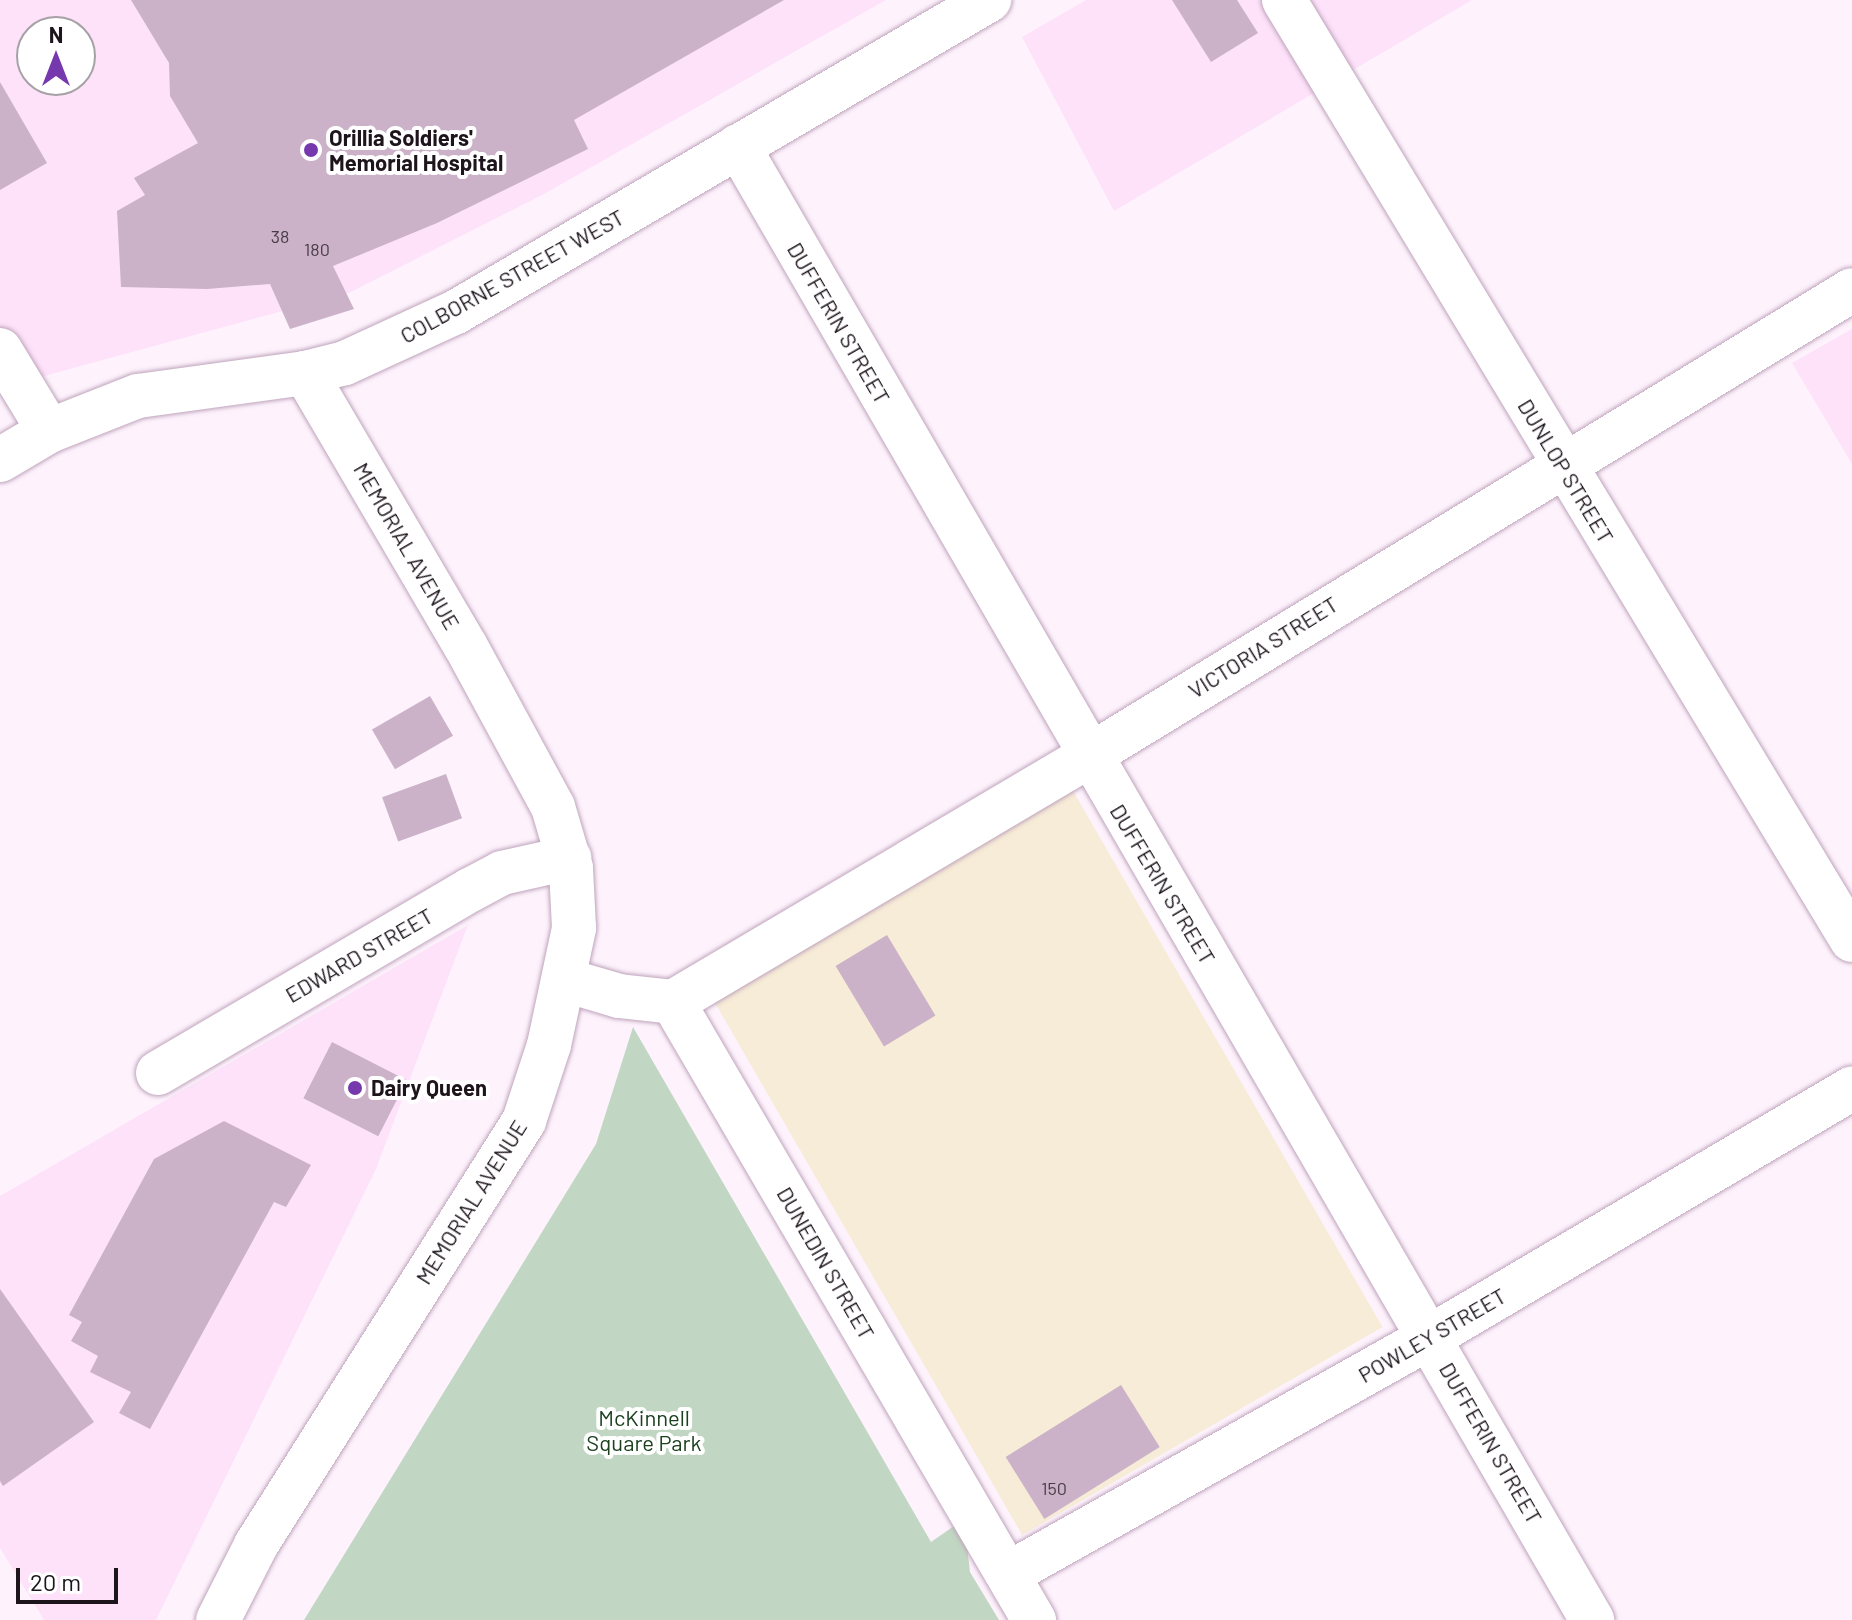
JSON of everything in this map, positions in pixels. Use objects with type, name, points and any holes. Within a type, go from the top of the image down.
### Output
[{"type":"street","name":"COLBORNE STREET WEST","points":[[0,460],[49,431],[138,396],[305,373],[345,363],[456,312],[989,0]]},
{"type":"street","name":"DUNLOP STREET","points":[[1284,0],[1852,940]]},
{"type":"street","name":"DUFFERIN STREET","points":[[738,146],[1087,757],[1430,1337],[1592,1620]]},
{"type":"street","name":"VICTORIA STREET","points":[[673,1002],[1087,757],[1561,463],[1852,290]]},
{"type":"street","points":[[0,350],[49,431]]},
{"type":"street","name":"MEMORIAL AVENUE","points":[[218,1620],[256,1545],[524,1121],[565,980],[574,928],[569,858],[553,807],[466,647],[305,373]]},
{"type":"street","name":"EDWARD STREET","points":[[158,1073],[502,873],[569,858]]},
{"type":"street","points":[[565,980],[619,996],[673,1002]]},
{"type":"street","name":"DUNEDIN STREET","points":[[673,1002],[1034,1620]]},
{"type":"street","name":"POWLEY STREET","points":[[1008,1574],[1430,1337],[1852,1088]]},
{"type":"shaded area","name":"Orillia Soldiers' Memorial Hospital","points":[[0,0],[886,0],[544,194],[349,293],[0,388]]},
{"type":"shaded area","points":[[1086,0],[1472,0],[1114,211],[1022,37]]},
{"type":"shaded area","points":[[1852,329],[1852,464],[1792,363]]},
{"type":"shaded area","points":[[1069,784],[1382,1327],[1022,1535],[709,992]]},
{"type":"shaded area","points":[[468,925],[376,1169],[156,1620],[44,1620],[0,1548],[0,1196]]},
{"type":"green space","name":"McKinnell Square Park","points":[[633,1027],[931,1542],[964,1519],[970,1572],[999,1620],[304,1620],[596,1144]]},
{"type":"building","points":[[131,0],[784,0],[574,120],[588,149],[437,223],[333,266],[354,309],[290,329],[270,284],[207,289],[121,287],[117,211],[145,195],[134,178],[198,143],[170,96],[169,63]]},
{"type":"building","points":[[1172,0],[1237,0],[1258,33],[1211,62]]},
{"type":"building","points":[[0,82],[47,163],[0,190]]},
{"type":"building","points":[[430,696],[453,736],[395,769],[372,730]]},
{"type":"building","points":[[446,774],[462,818],[398,841],[382,797]]},
{"type":"building","points":[[887,935],[935,1016],[884,1046],[836,966]]},
{"type":"building","points":[[332,1042],[407,1080],[378,1136],[303,1098]]},
{"type":"building","points":[[224,1121],[311,1165],[286,1207],[274,1202],[150,1429],[119,1413],[131,1392],[90,1372],[98,1356],[71,1341],[82,1322],[69,1315],[154,1159]]},
{"type":"building","points":[[0,1289],[94,1422],[3,1486],[0,1481]]},
{"type":"building","points":[[1121,1385],[1160,1447],[1044,1519],[1006,1457]]},
{"type":"place","name":"Orillia Soldiers' Memorial Hospital","points":[[311,150]]},
{"type":"place","name":"Dairy Queen","points":[[355,1088]]}]
